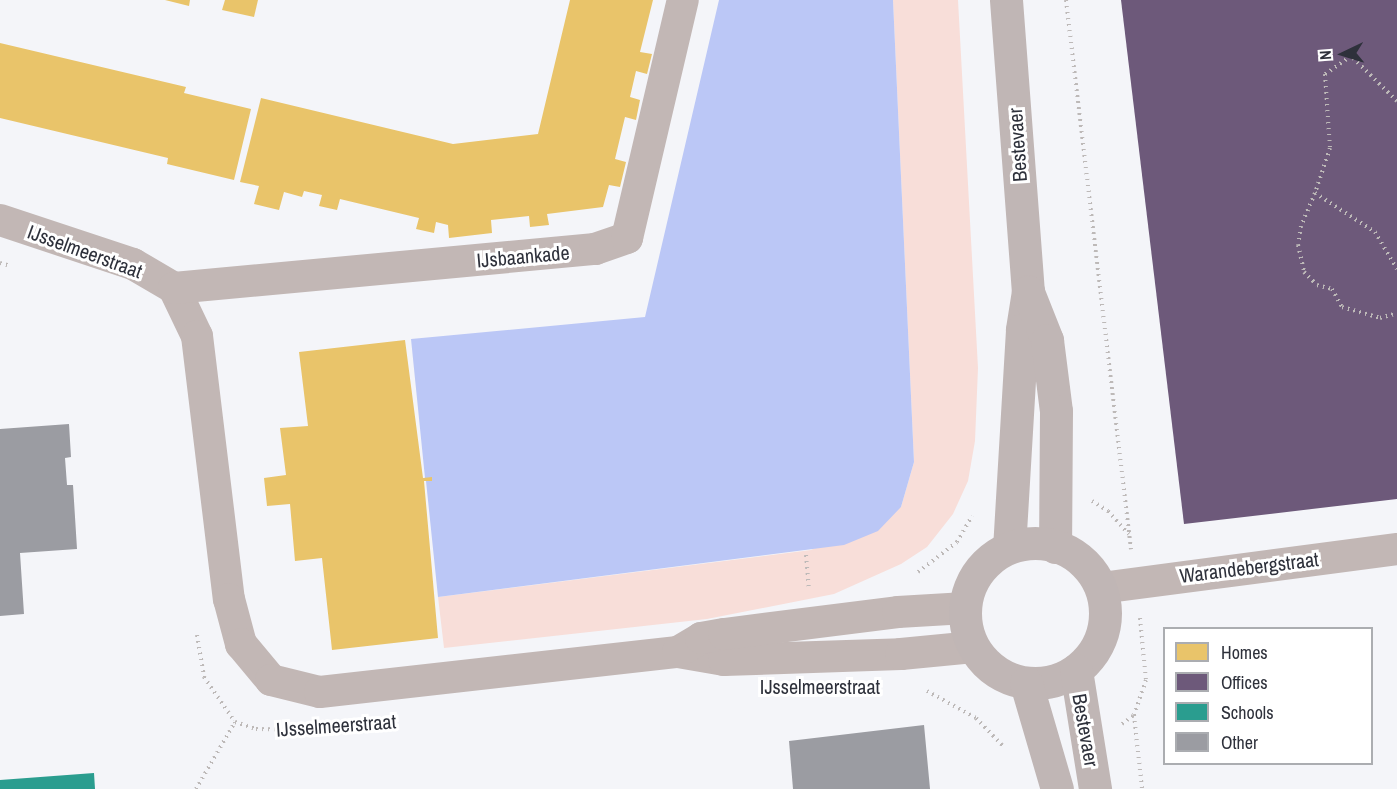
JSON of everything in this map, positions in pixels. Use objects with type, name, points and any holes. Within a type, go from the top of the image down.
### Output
[{"type":"street","name":"IJsbaankade","points":[[174,288],[596,249],[627,238],[683,0]]},
{"type":"street","name":"Bestevaer","points":[[1006,0],[1028,291],[1022,330],[1009,547]]},
{"type":"street","name":"IJsselmeerstraat","points":[[0,220],[133,264],[174,288],[197,336],[229,599],[241,644],[271,680],[320,692],[678,652],[724,660],[902,654],[974,647]]},
{"type":"street","name":"Bestevaer","points":[[1028,291],[1047,340],[1056,411],[1055,547]]},
{"type":"street","points":[[1041,543],[1055,547],[1066,550],[1087,566],[1101,588],[1105,611],[1102,633],[1092,654],[1076,670],[1055,681],[1026,683],[998,674],[974,647],[965,626],[967,594],[982,565],[1009,547],[1041,543]]},
{"type":"street","name":"Warandebergstraat","points":[[1101,588],[1397,549]]},
{"type":"street","name":"IJsselmeerstraat","points":[[678,652],[708,636],[898,612],[966,608]]},
{"type":"street","name":"Bestevaer","points":[[1076,670],[1095,789]]},
{"type":"street","name":"Bestevaer","points":[[1026,683],[1057,789]]},
{"type":"path","points":[[1066,0],[1137,582],[1146,680],[1134,715],[1142,789]]},
{"type":"path","points":[[1397,101],[1351,56],[1325,74],[1330,148],[1301,226],[1298,245],[1304,272],[1317,285],[1332,289],[1342,307],[1380,318],[1397,313]]},
{"type":"path","points":[[1315,193],[1375,232],[1397,269]]},
{"type":"path","name":"IJsselmeerstraat","points":[[0,263],[22,269]]},
{"type":"path","points":[[898,612],[900,583],[950,548],[974,514]]},
{"type":"path","points":[[806,555],[810,598]]},
{"type":"path","points":[[196,622],[204,677],[235,722],[196,789]]},
{"type":"path","points":[[902,654],[907,686],[931,692],[976,718],[1008,751]]},
{"type":"path","name":"IJsselmeerstraat","points":[[235,722],[256,729],[314,729]]},
{"type":"shaded area","points":[[893,0],[958,0],[978,368],[975,441],[968,481],[953,514],[927,547],[901,564],[834,594],[707,619],[444,648],[438,597],[811,550],[901,507],[914,462]]},
{"type":"water","points":[[719,0],[893,0],[914,462],[901,507],[878,531],[844,545],[438,597],[426,481],[432,478],[425,478],[411,339],[645,317]]},
{"type":"building: Homes","points":[[165,0],[190,0],[189,6]]},
{"type":"building: Homes","points":[[225,0],[258,0],[254,17],[222,10]]},
{"type":"building: Homes","points":[[570,0],[653,0],[640,52],[652,54],[647,74],[636,71],[630,97],[640,100],[636,120],[625,117],[615,159],[626,162],[620,187],[609,185],[603,207],[547,214],[549,225],[530,227],[529,216],[491,220],[492,233],[449,238],[448,225],[436,222],[434,233],[416,229],[419,218],[340,199],[337,210],[319,206],[322,195],[304,191],[302,197],[284,192],[279,210],[254,204],[259,186],[240,182],[261,98],[453,144],[538,134]]},
{"type":"building: Homes","points":[[0,43],[186,87],[184,93],[251,109],[234,180],[167,164],[168,158],[0,118]]},
{"type":"building: Homes","points":[[405,340],[423,478],[432,477],[432,481],[424,481],[438,638],[332,650],[322,558],[295,561],[290,504],[267,506],[264,478],[286,475],[280,428],[308,426],[299,352]]},
{"type":"building: Offices","points":[[1121,0],[1397,0],[1397,499],[1184,524]]},
{"type":"building: Schools","points":[[94,773],[95,789],[0,789],[0,780]]},
{"type":"building: Other","points":[[69,424],[71,457],[65,458],[67,485],[73,485],[77,549],[20,553],[24,614],[0,616],[0,429]]},
{"type":"building: Other","points":[[924,725],[930,789],[793,789],[789,741]]}]
